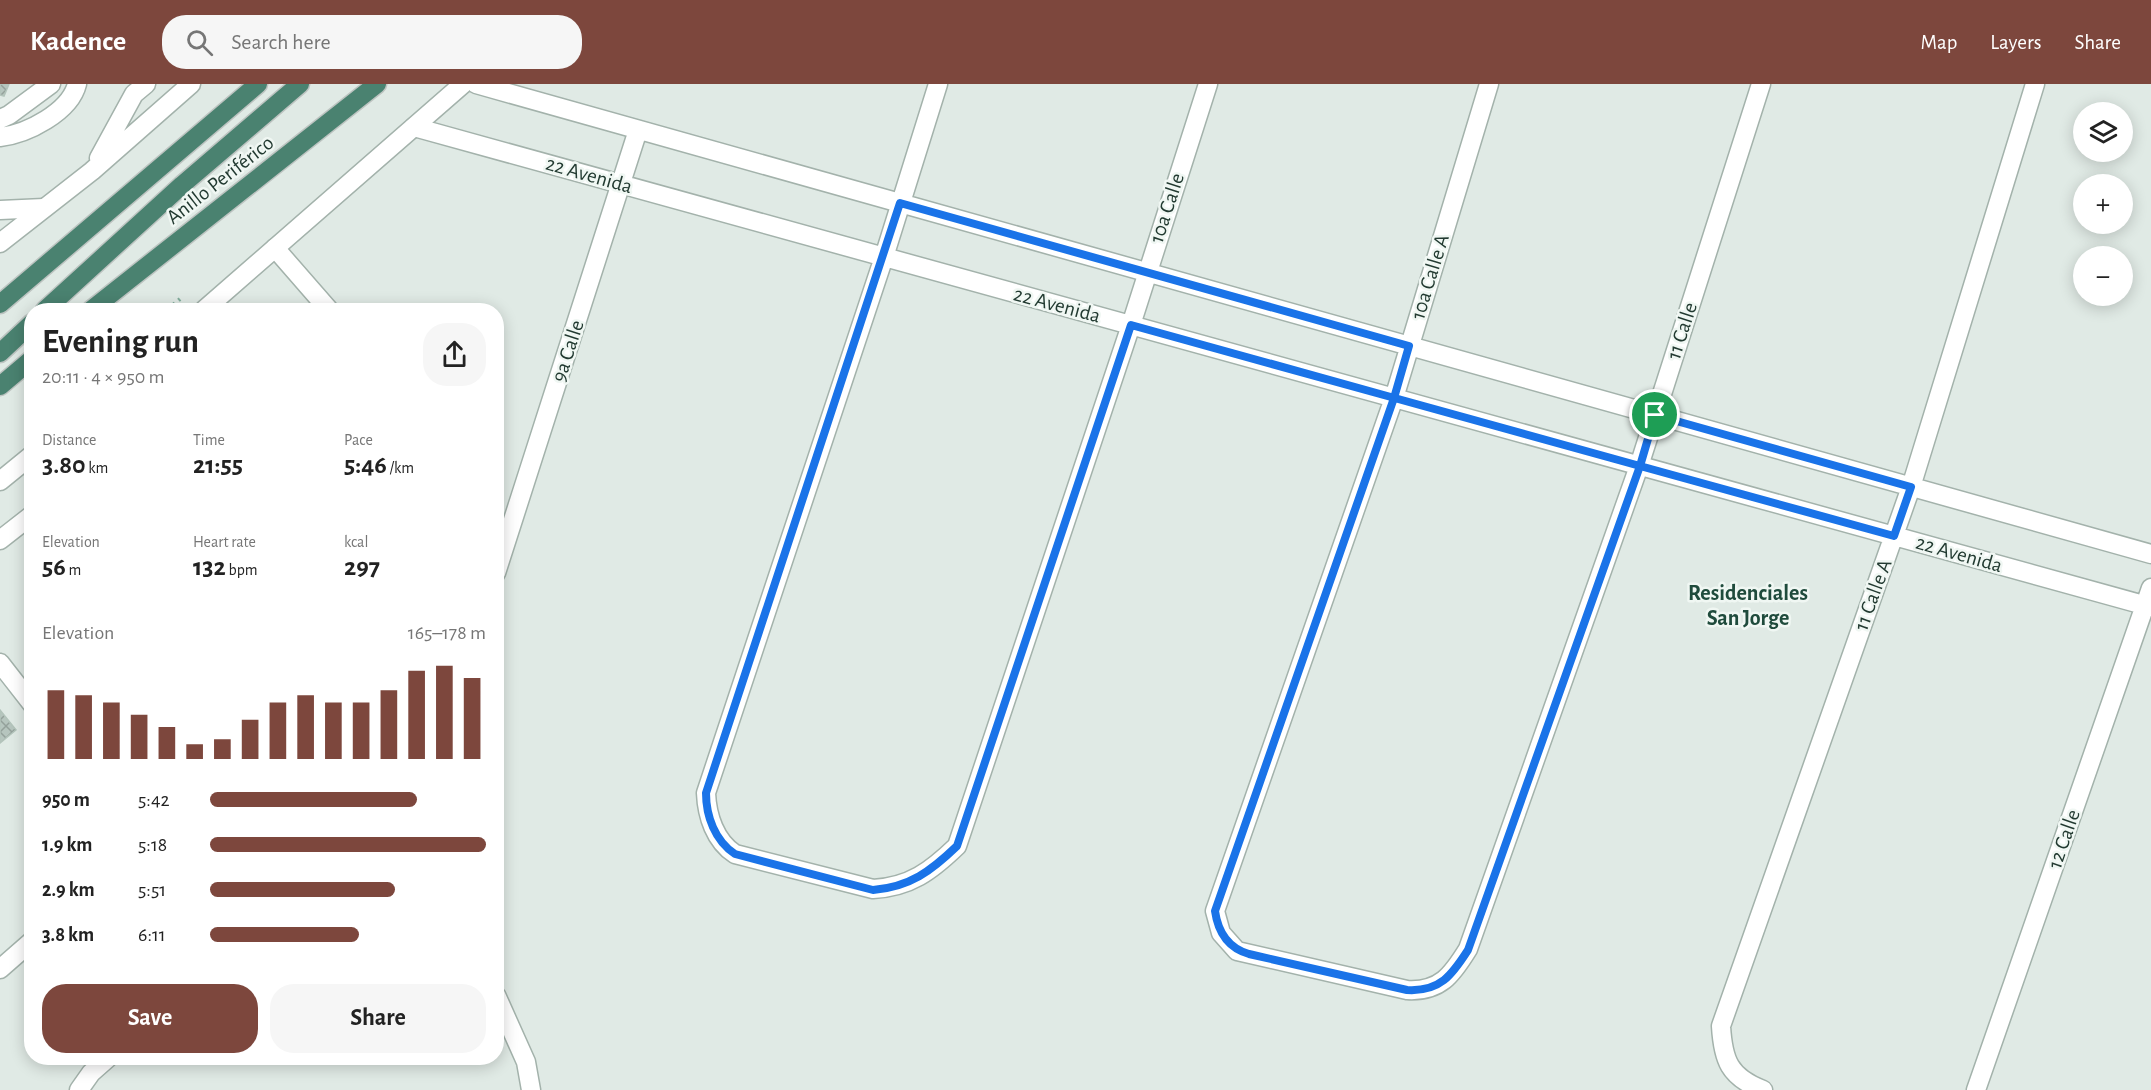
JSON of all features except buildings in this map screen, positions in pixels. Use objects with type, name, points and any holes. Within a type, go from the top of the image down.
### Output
[{"type":"highway","points":[[0,304],[258,84]]},
{"type":"highway","points":[[53,303],[182,185],[300,84]]},
{"type":"highway","name":"Anillo Periférico","points":[[100,303],[377,84]]},
{"type":"highway","points":[[0,353],[24,330]]},
{"type":"highway","points":[[0,386],[24,366]]},
{"type":"street","points":[[0,119],[51,84]]},
{"type":"street","points":[[0,138],[16,135],[46,121],[75,93],[77,84]]},
{"type":"street","points":[[92,171],[134,94],[146,84]]},
{"type":"street","points":[[0,243],[92,171],[190,84]]},
{"type":"street","points":[[212,303],[463,84]]},
{"type":"street","points":[[476,84],[2151,554]]},
{"type":"street","points":[[884,257],[938,84]]},
{"type":"street","name":"10a Calle","points":[[884,257],[706,793],[706,804],[711,823],[720,841],[735,854],[873,890],[897,887],[914,880],[957,846],[1131,325],[1146,272],[1208,84]]},
{"type":"street","name":"10a Calle A","points":[[1215,911],[1394,398],[1489,84]]},
{"type":"street","name":"11 Calle","points":[[1215,911],[1221,933],[1237,951],[1407,990],[1422,990],[1446,980],[1468,950],[1640,466],[1761,84]]},
{"type":"street","name":"11 Calle A","points":[[1763,1090],[1741,1078],[1726,1060],[1722,1050],[1721,1026],[1911,487],[2035,84]]},
{"type":"street","name":"22 Avenida","points":[[414,127],[1894,536],[2149,600]]},
{"type":"street","name":"9a Calle","points":[[504,548],[638,130]]},
{"type":"street","points":[[0,210],[44,207]]},
{"type":"street","points":[[275,248],[323,303]]},
{"type":"street","points":[[0,481],[24,462]]},
{"type":"street","points":[[0,540],[24,521]]},
{"type":"street","name":"12 Calle","points":[[1976,1090],[2149,600]]},
{"type":"street","points":[[0,663],[24,694]]},
{"type":"street","points":[[0,969],[24,948]]},
{"type":"street","points":[[504,1013],[526,1062],[531,1090]]},
{"type":"street","points":[[79,1090],[100,1065]]},
{"type":"district","name":"Residenciales San Jorge","points":[[1748,606]]},
{"type":"route","points":[[1655,415],[1640,466],[1394,398],[1262,362],[1131,325],[957,846],[914,880],[897,887],[873,890],[735,854],[720,841],[714,830],[706,804],[706,793],[714,765],[900,203],[1409,346],[1394,398],[1215,911],[1221,933],[1237,951],[1407,990],[1422,990],[1446,980],[1452,974],[1468,950],[1640,466],[1894,536],[1911,487],[1655,415]]}]
